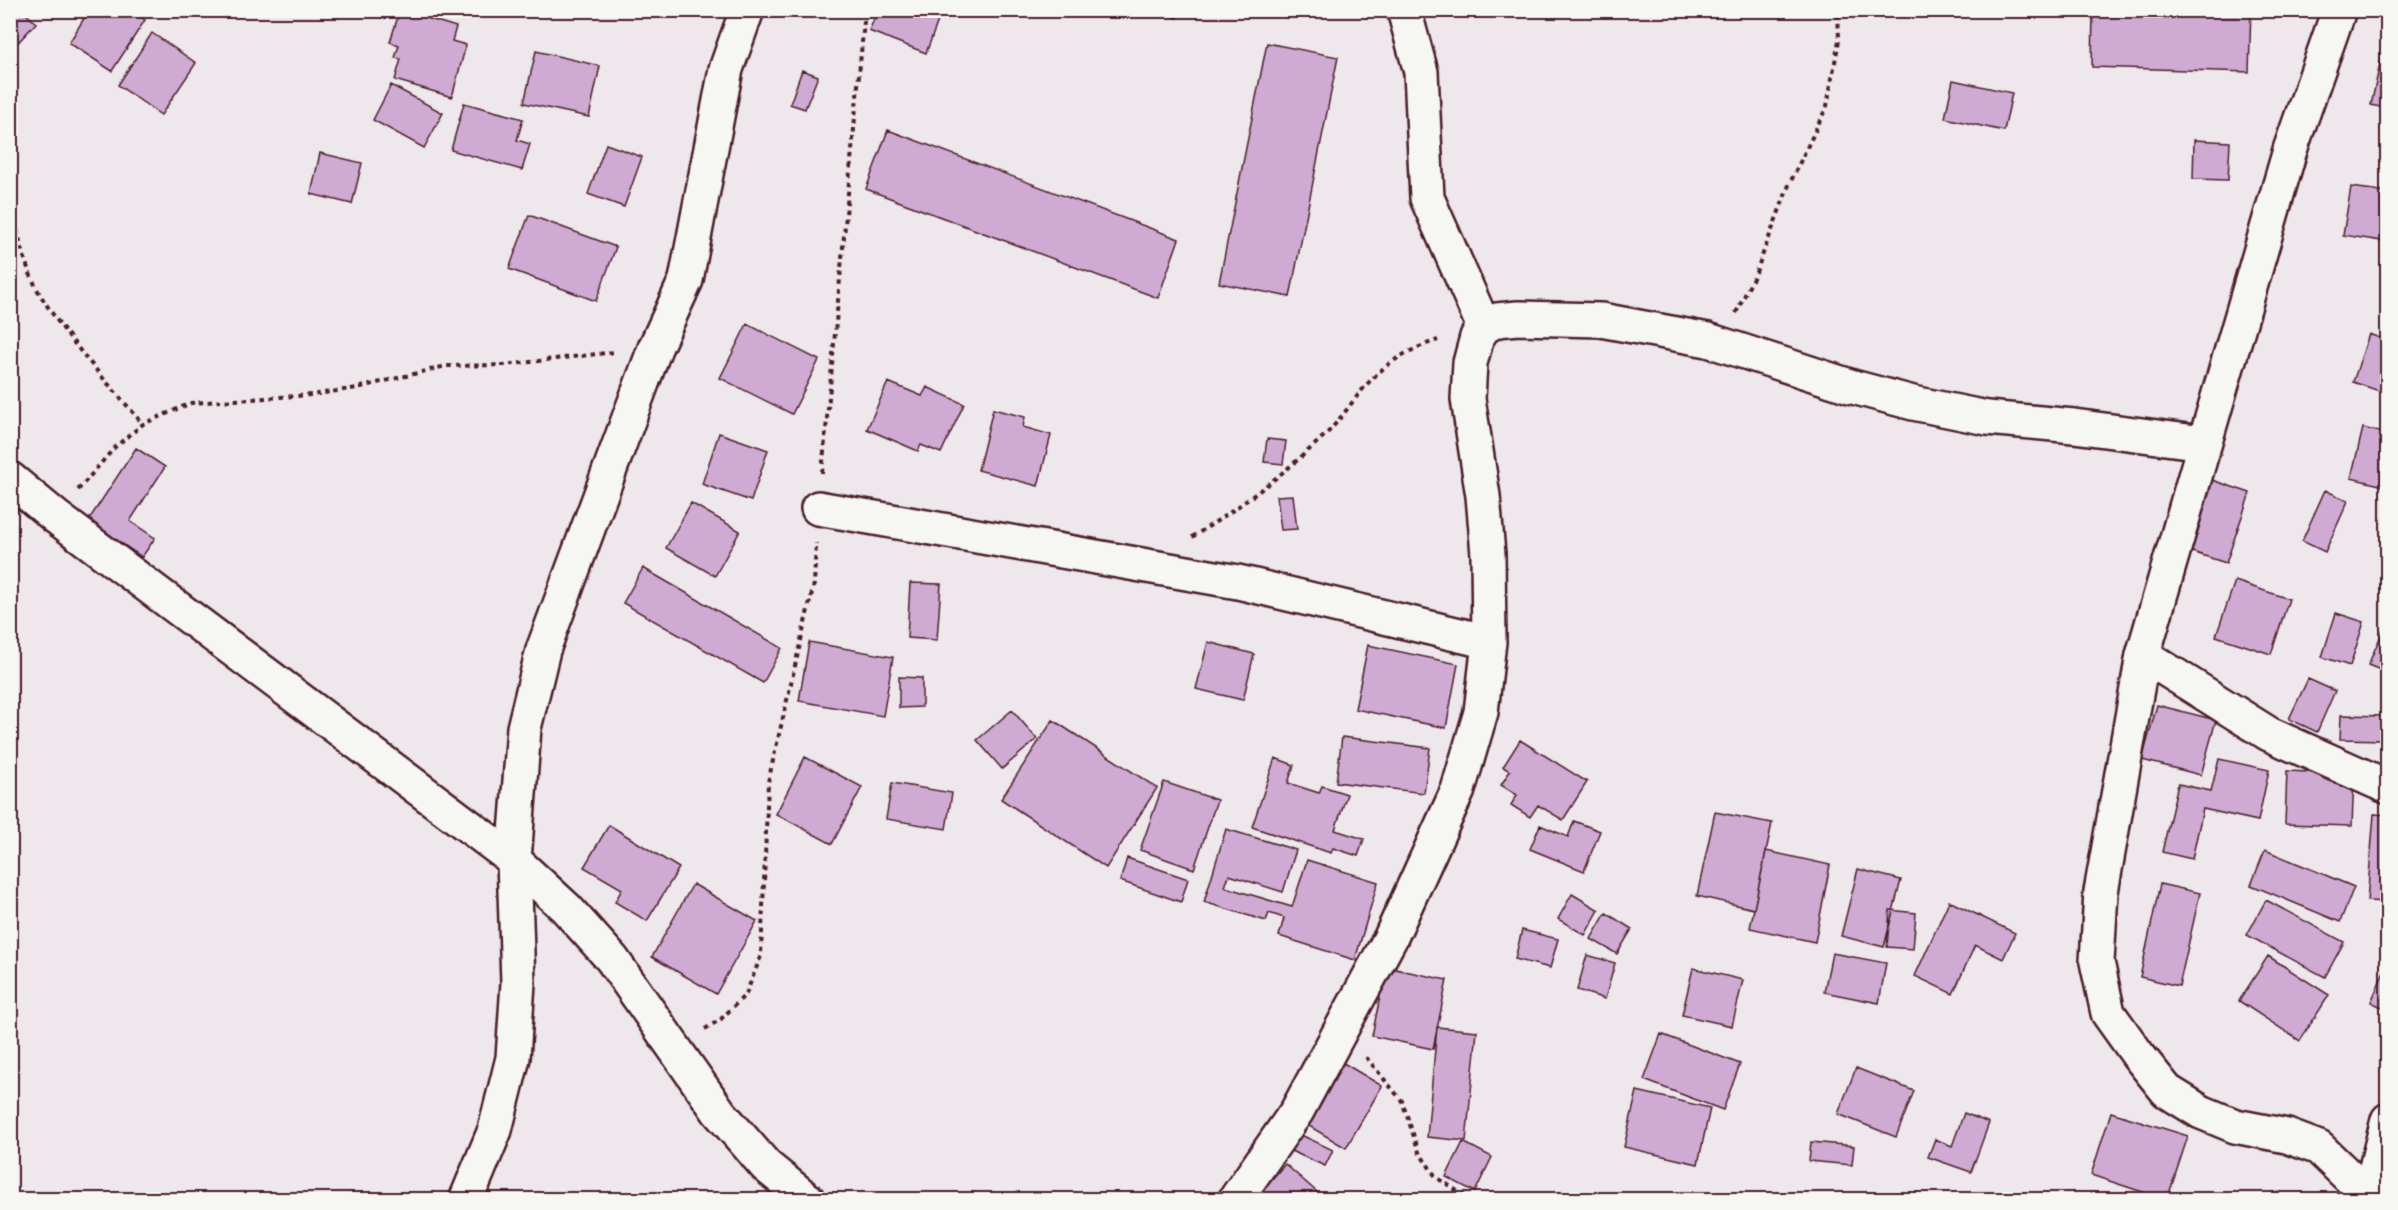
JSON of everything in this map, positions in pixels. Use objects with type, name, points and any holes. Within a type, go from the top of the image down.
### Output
[{"type":"street","points":[[466,1200],[495,1130],[513,1058],[518,983],[514,860],[524,728],[543,650],[655,348],[686,280],[726,69],[747,10]]},
{"type":"street","points":[[1404,10],[1421,72],[1427,198],[1480,332]]},
{"type":"street","points":[[2339,10],[2290,150],[2143,655],[2101,892],[2097,962],[2108,1013],[2167,1091],[2201,1112],[2235,1126],[2287,1136],[2319,1148],[2371,1198]]},
{"type":"street","points":[[1235,1200],[1297,1111],[1391,937],[1458,790],[1481,712],[1489,642],[1483,496],[1468,399],[1470,363],[1480,332],[1497,320],[1518,318],[1601,320],[1708,340],[1853,387],[1987,418],[2074,426],[2203,444]]},
{"type":"street","points":[[10,479],[56,517],[514,860],[566,908],[612,958],[719,1112],[766,1166],[808,1200]]},
{"type":"street","points":[[818,508],[1238,582],[1489,642]]},
{"type":"street","points":[[2143,655],[2269,735],[2388,788]]},
{"type":"street","points":[[2371,1198],[2388,1120]]},
{"type":"path","points":[[674,1049],[721,1019],[746,994],[761,956],[768,782],[814,584],[818,508],[865,10]]},
{"type":"path","points":[[1708,340],[1733,320],[1756,273],[1789,184],[1827,106],[1839,40],[1838,10]]},
{"type":"path","points":[[12,77],[11,146],[14,207],[24,256],[40,294],[63,328],[143,424]]},
{"type":"path","points":[[1145,565],[1238,508],[1325,436],[1373,377],[1386,366],[1412,349],[1438,340],[1480,332]]},
{"type":"path","points":[[56,517],[115,447],[143,424],[191,403],[311,395],[357,388],[446,366],[504,364],[655,348]]},
{"type":"path","points":[[1342,1030],[1402,1101],[1419,1152],[1436,1177],[1471,1200]]},
{"type":"building","points":[[10,10],[22,10],[36,23],[10,51]]},
{"type":"building","points":[[89,10],[131,10],[145,20],[112,71],[69,43]]},
{"type":"building","points":[[400,10],[456,27],[452,41],[466,45],[452,97],[395,80],[401,59],[395,58],[399,45],[390,42]]},
{"type":"building","points":[[878,10],[942,10],[926,53],[869,31]]},
{"type":"building","points":[[1155,10],[1179,10],[1177,18]]},
{"type":"building","points":[[2093,10],[2251,10],[2249,72],[2092,67]]},
{"type":"building","points":[[152,33],[196,63],[161,115],[118,85]]},
{"type":"building","points":[[1267,43],[1338,57],[1290,297],[1219,283]]},
{"type":"building","points":[[2383,50],[2388,51],[2388,109],[2371,105]]},
{"type":"building","points":[[536,51],[600,66],[589,117],[524,103]]},
{"type":"building","points":[[802,70],[818,76],[805,109],[790,104]]},
{"type":"building","points":[[1953,80],[2012,93],[2004,131],[1945,118]]},
{"type":"building","points":[[391,85],[443,113],[424,148],[373,120]]},
{"type":"building","points":[[464,103],[523,119],[517,140],[530,144],[522,170],[451,150]]},
{"type":"building","points":[[888,130],[1179,239],[1158,298],[866,189]]},
{"type":"building","points":[[2194,140],[2230,142],[2228,180],[2193,179]]},
{"type":"building","points":[[606,144],[642,157],[624,207],[588,194]]},
{"type":"building","points":[[320,153],[362,163],[352,204],[311,194]]},
{"type":"building","points":[[2351,187],[2388,192],[2388,242],[2343,235]]},
{"type":"building","points":[[529,215],[616,247],[596,301],[509,269]]},
{"type":"building","points":[[747,324],[819,360],[792,414],[720,378]]},
{"type":"building","points":[[2369,334],[2388,341],[2388,394],[2353,382]]},
{"type":"building","points":[[888,382],[922,396],[927,387],[964,404],[941,453],[921,445],[918,451],[867,429]]},
{"type":"building","points":[[993,409],[1025,417],[1023,427],[1051,435],[1038,486],[978,470]]},
{"type":"building","points":[[2363,428],[2388,434],[2388,487],[2351,478]]},
{"type":"building","points":[[719,433],[768,450],[751,501],[702,484]]},
{"type":"building","points":[[1267,439],[1286,441],[1283,464],[1264,462]]},
{"type":"building","points":[[136,448],[165,467],[130,521],[155,538],[142,557],[88,521]]},
{"type":"building","points":[[2209,479],[2250,493],[2226,563],[2186,550]]},
{"type":"building","points":[[2325,490],[2348,501],[2325,552],[2302,541]]},
{"type":"building","points":[[1293,495],[1297,529],[1281,530],[1277,496]]},
{"type":"building","points":[[691,503],[740,531],[715,576],[666,548]]},
{"type":"building","points":[[643,568],[782,648],[763,683],[623,603]]},
{"type":"building","points":[[2235,581],[2289,599],[2271,654],[2216,636]]},
{"type":"building","points":[[910,583],[941,584],[937,640],[907,638]]},
{"type":"building","points":[[2336,613],[2364,622],[2350,666],[2322,657]]},
{"type":"building","points":[[2388,624],[2388,673],[2368,665]]},
{"type":"building","points":[[809,642],[893,657],[883,716],[799,701]]},
{"type":"building","points":[[1208,642],[1254,654],[1243,700],[1196,689]]},
{"type":"building","points":[[1368,645],[1458,664],[1446,728],[1355,709]]},
{"type":"building","points":[[899,677],[922,678],[922,707],[899,708]]},
{"type":"building","points":[[2308,679],[2335,691],[2317,732],[2289,719]]},
{"type":"building","points":[[2157,705],[2216,720],[2201,775],[2142,760]]},
{"type":"building","points":[[1012,710],[1037,739],[1002,769],[977,740]]},
{"type":"building","points":[[2341,715],[2386,716],[2385,740],[2340,739]]},
{"type":"building","points":[[1053,720],[1157,788],[1106,868],[1001,799]]},
{"type":"building","points":[[1342,737],[1430,748],[1424,793],[1336,782]]},
{"type":"building","points":[[1520,740],[1587,782],[1563,820],[1538,805],[1530,817],[1511,805],[1517,795],[1501,785],[1510,771],[1503,767]]},
{"type":"building","points":[[805,757],[862,787],[832,844],[776,814]]},
{"type":"building","points":[[1275,758],[1294,765],[1288,783],[1319,793],[1322,786],[1347,794],[1335,830],[1364,839],[1358,856],[1333,848],[1331,853],[1252,827]]},
{"type":"building","points":[[2219,759],[2269,770],[2258,821],[2203,809],[2192,859],[2162,852],[2178,784],[2211,791]]},
{"type":"building","points":[[2287,771],[2354,774],[2352,826],[2285,824]]},
{"type":"building","points":[[1164,782],[1217,800],[1194,869],[1140,850]]},
{"type":"building","points":[[892,783],[952,793],[946,829],[886,819]]},
{"type":"building","points":[[1715,812],[1772,823],[1754,909],[1697,896]]},
{"type":"building","points":[[2374,814],[2388,815],[2388,902],[2367,901]]},
{"type":"building","points":[[1574,821],[1600,831],[1584,871],[1530,849],[1540,825],[1568,837]]},
{"type":"building","points":[[609,825],[679,868],[647,921],[615,902],[622,889],[584,867]]},
{"type":"building","points":[[1226,829],[1296,850],[1283,892],[1229,875],[1225,887],[1292,907],[1307,860],[1378,882],[1355,960],[1279,936],[1284,918],[1269,913],[1266,921],[1204,902]]},
{"type":"building","points":[[2265,850],[2354,887],[2340,922],[2251,885]]},
{"type":"building","points":[[1766,851],[1830,865],[1815,942],[1750,928]]},
{"type":"building","points":[[1127,858],[1188,879],[1181,902],[1120,881]]},
{"type":"building","points":[[1858,869],[1901,880],[1884,947],[1841,936]]},
{"type":"building","points":[[693,884],[757,921],[716,994],[652,957]]},
{"type":"building","points":[[2160,884],[2200,893],[2179,986],[2140,977]]},
{"type":"building","points":[[1572,894],[1599,910],[1585,935],[1558,919]]},
{"type":"building","points":[[2266,900],[2344,942],[2325,977],[2247,935]]},
{"type":"building","points":[[1949,901],[2015,933],[2003,959],[1975,945],[1953,994],[1915,976]]},
{"type":"building","points":[[1890,910],[1916,913],[1913,949],[1887,947]]},
{"type":"building","points":[[1606,913],[1632,929],[1617,954],[1591,939]]},
{"type":"building","points":[[1522,930],[1558,939],[1550,968],[1515,959]]},
{"type":"building","points":[[1832,953],[1886,963],[1879,1003],[1824,992]]},
{"type":"building","points":[[1587,955],[1615,963],[1605,999],[1577,990]]},
{"type":"building","points":[[2268,956],[2329,995],[2300,1041],[2239,1001]]},
{"type":"building","points":[[2388,965],[2388,1010],[2371,1002]]},
{"type":"building","points":[[1386,967],[1447,980],[1433,1049],[1372,1036]]},
{"type":"building","points":[[1693,968],[1743,980],[1732,1026],[1682,1015]]},
{"type":"building","points":[[1437,1027],[1477,1031],[1466,1141],[1427,1137]]},
{"type":"building","points":[[1661,1034],[1740,1064],[1723,1110],[1644,1080]]},
{"type":"building","points":[[1340,1061],[1382,1086],[1346,1148],[1304,1123]]},
{"type":"building","points":[[1856,1068],[1914,1091],[1896,1137],[1838,1114]]},
{"type":"building","points":[[1637,1091],[1710,1108],[1698,1164],[1624,1147]]},
{"type":"building","points":[[2111,1112],[2188,1136],[2167,1200],[2091,1175]]},
{"type":"building","points":[[1964,1113],[1989,1123],[1971,1172],[1928,1157],[1935,1139],[1952,1146]]},
{"type":"building","points":[[1299,1134],[1333,1150],[1325,1166],[1291,1151]]},
{"type":"building","points":[[1463,1142],[1492,1157],[1475,1192],[1446,1177]]},
{"type":"building","points":[[1811,1142],[1854,1146],[1852,1165],[1809,1161]]},
{"type":"building","points":[[1285,1164],[1326,1200],[1254,1200]]}]
